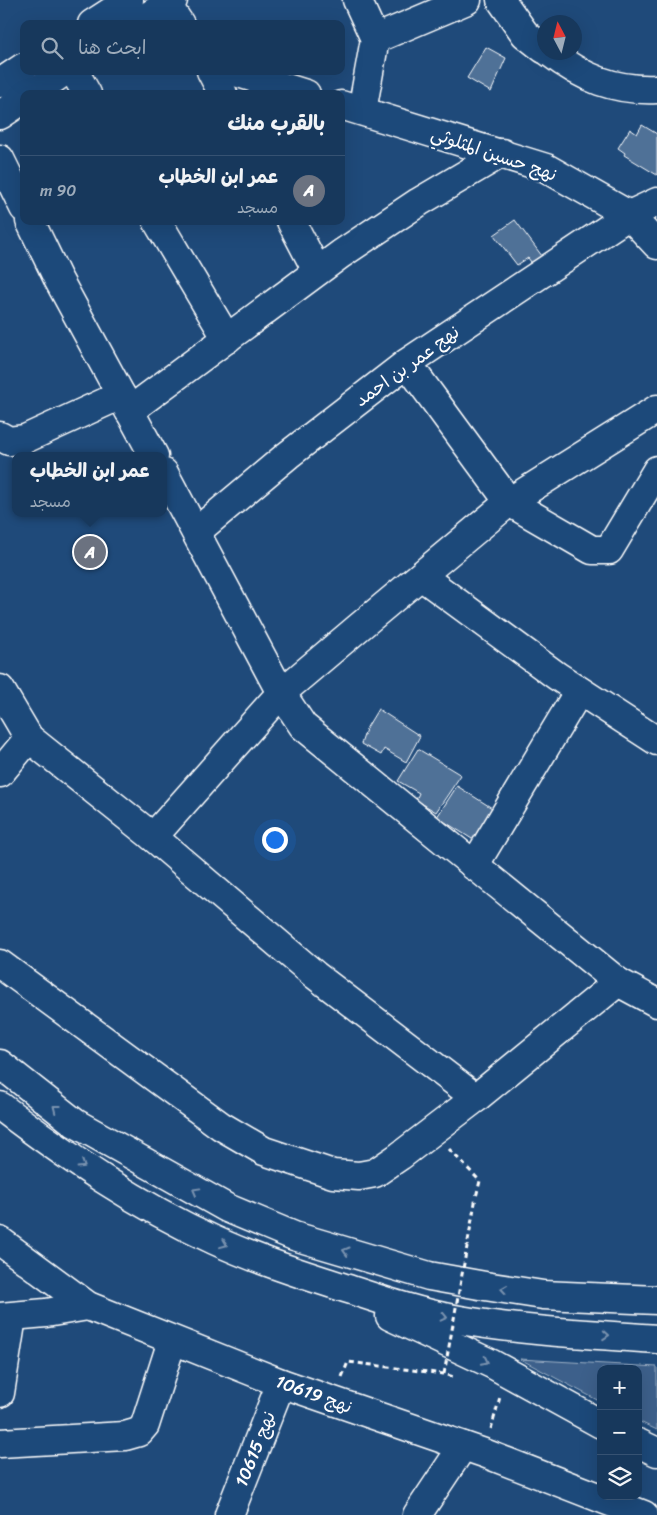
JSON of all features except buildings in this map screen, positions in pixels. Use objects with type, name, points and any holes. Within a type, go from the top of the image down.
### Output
[{"type":"main road","points":[[98,20],[129,0]]},
{"type":"main road","points":[[352,108],[375,38],[356,0]]},
{"type":"main road","points":[[375,38],[467,0]]},
{"type":"main road","points":[[501,0],[525,34],[537,43]]},
{"type":"main road","points":[[144,20],[171,7]]},
{"type":"main road","points":[[562,60],[590,78],[614,87],[631,90],[657,89]]},
{"type":"main road","points":[[0,83],[20,70]]},
{"type":"main road","points":[[38,90],[59,75]]},
{"type":"main road","points":[[76,75],[84,90]]},
{"type":"main road","points":[[213,75],[221,90]]},
{"type":"main road","points":[[245,75],[293,90]]},
{"type":"main road","points":[[0,115],[20,102]]},
{"type":"main road","name":"نهج حسين المثلوثي","points":[[352,108],[546,168],[630,215],[657,245]]},
{"type":"main road","points":[[0,436],[9,441],[25,439],[125,403],[227,339],[317,271],[419,202],[502,153]]},
{"type":"main road","points":[[0,159],[20,200]]},
{"type":"main road","name":"نهج عمر بن احمد","points":[[196,532],[288,455],[407,362],[630,215],[657,202]]},
{"type":"main road","points":[[32,225],[58,280],[152,452]]},
{"type":"main road","points":[[159,225],[227,339]]},
{"type":"main road","points":[[293,225],[317,271]]},
{"type":"main road","points":[[407,362],[510,502],[592,550],[609,550],[657,470]]},
{"type":"main road","points":[[152,837],[281,693],[510,502],[657,409]]},
{"type":"main road","points":[[167,479],[281,693],[303,726],[618,982],[657,1003]]},
{"type":"main road","points":[[421,576],[579,691],[657,741]]},
{"type":"main road","points":[[0,689],[29,738],[152,837],[315,976],[476,1098]]},
{"type":"main road","points":[[474,866],[579,691]]},
{"type":"main road","points":[[0,773],[29,738]]},
{"type":"main road","points":[[0,964],[221,1126],[264,1151],[333,1174],[359,1176],[375,1173],[476,1098],[618,982]]},
{"type":"main road","points":[[0,1064],[75,1123],[227,1208],[294,1236],[429,1276],[543,1295],[657,1300]]},
{"type":"main road","points":[[0,1106],[56,1149],[148,1206],[214,1240],[282,1268],[474,1356],[597,1422]]},
{"type":"main road","name":"نهج 10619","points":[[0,1241],[88,1306],[172,1341],[282,1382],[474,1449],[644,1515]]},
{"type":"main road","points":[[282,1268],[399,1306],[453,1319],[529,1330],[657,1338]]},
{"type":"main road","points":[[543,1295],[657,1284]]},
{"type":"main road","points":[[0,1393],[6,1317],[88,1306]]},
{"type":"main road","points":[[0,1442],[125,1436],[139,1432],[145,1425],[172,1341]]},
{"type":"main road","name":"نهج 10615","points":[[229,1515],[282,1382]]},
{"type":"main road","points":[[642,1445],[657,1452]]},
{"type":"main road","points":[[417,1515],[474,1449]]},
{"type":"path","points":[[444,1374],[480,1181],[450,1150]]},
{"type":"path","points":[[348,1362],[444,1374],[460,1379]]},
{"type":"path","points":[[474,1449],[501,1393]]},
{"type":"shaded area","points":[[520,1359],[623,1365],[597,1365],[597,1400]]},
{"type":"shaded area","points":[[642,1366],[657,1367],[657,1430],[642,1423]]},
{"type":"place","name":"عمر ابن الخطاب","points":[[90,552]]}]
